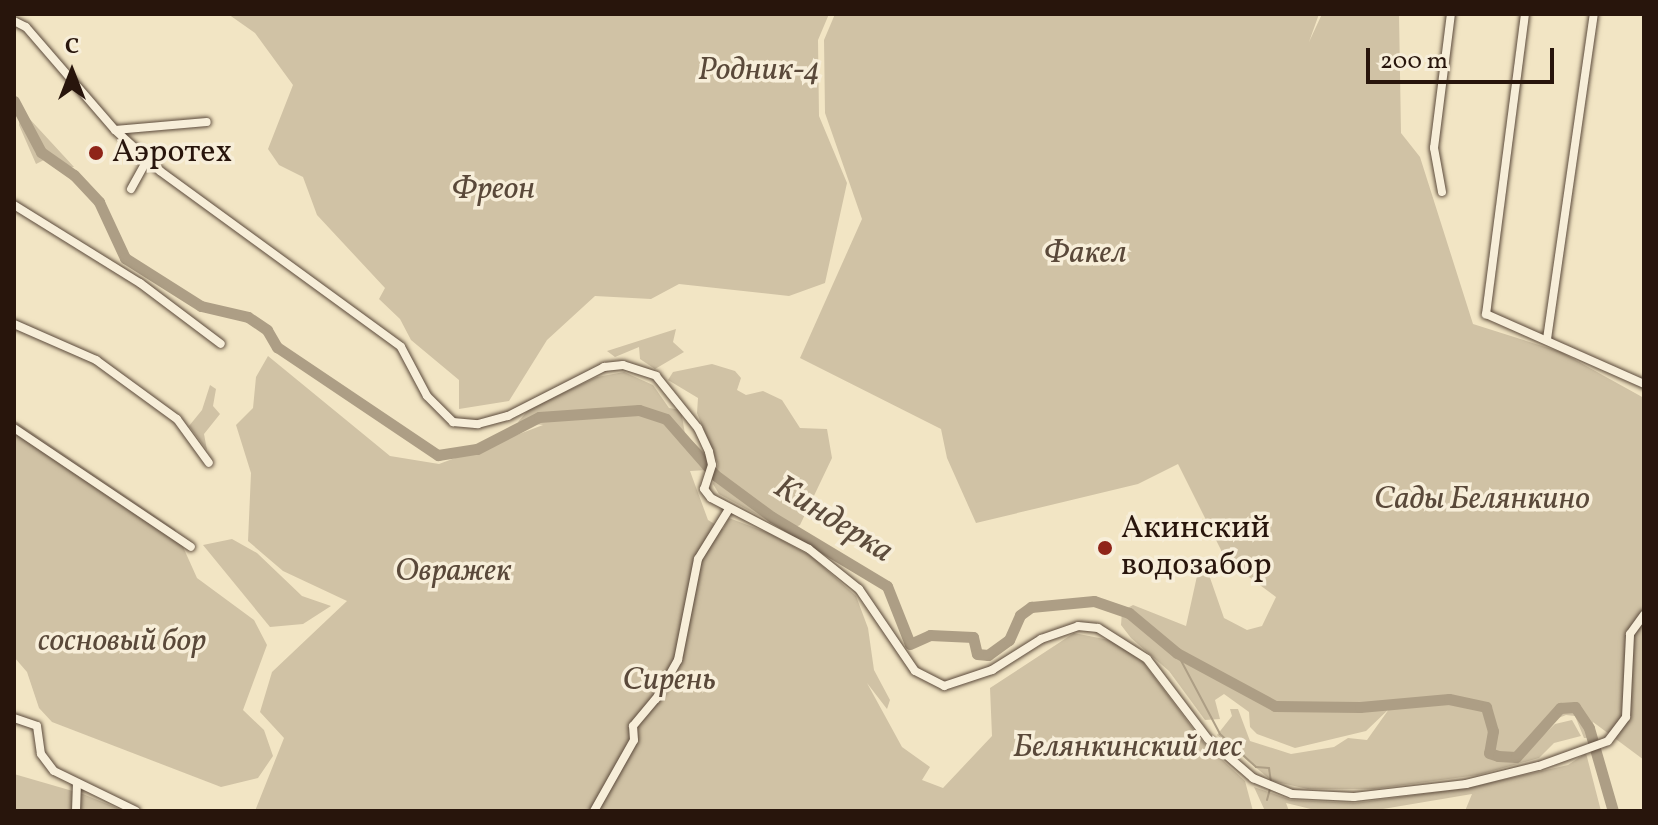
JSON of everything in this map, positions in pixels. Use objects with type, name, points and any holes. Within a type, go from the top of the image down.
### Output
[{"type":"street","points":[[1442,192],[1434,148],[1451,14]]},
{"type":"street","points":[[1525,14],[1484,304],[1486,314],[1644,384]]},
{"type":"street","points":[[1547,339],[1594,14]]},
{"type":"street","points":[[14,21],[26,27],[115,130],[147,160],[239,233],[401,347],[427,396],[453,422],[478,424],[508,416],[604,367],[623,365],[656,376],[698,428],[712,465],[704,489],[729,509],[809,549],[859,589],[915,671],[944,686],[969,681],[1041,639],[1078,626],[1113,633],[1147,659],[1208,739],[1253,778],[1292,794],[1354,797],[1466,784],[1539,766],[1599,745],[1626,717],[1630,634],[1644,615]]},
{"type":"street","points":[[115,130],[207,122]]},
{"type":"street","points":[[131,189],[147,160]]},
{"type":"street","points":[[14,205],[140,283],[221,344]]},
{"type":"street","points":[[14,324],[96,360],[177,419],[209,463]]},
{"type":"street","points":[[14,428],[191,547]]},
{"type":"street","points":[[594,811],[634,740],[633,726],[656,699],[678,660],[698,559],[729,509]]},
{"type":"street","points":[[14,718],[37,726],[45,761],[77,783],[136,811]]},
{"type":"street","points":[[76,811],[77,783]]},
{"type":"green space","name":"Фреон","points":[[228,14],[829,14],[818,40],[819,116],[847,183],[825,283],[789,296],[679,284],[651,299],[595,296],[547,340],[509,401],[459,409],[459,380],[411,340],[400,319],[379,299],[385,288],[317,215],[303,177],[279,165],[268,149],[293,85],[255,33]]},
{"type":"green space","points":[[835,14],[1319,14],[1309,42],[1322,14],[1399,14],[1401,133],[1420,157],[1473,324],[1561,352],[1644,398],[1644,760],[1593,722],[1595,738],[1584,738],[1575,716],[1566,715],[1551,721],[1521,756],[1555,724],[1572,720],[1581,736],[1554,743],[1539,758],[1478,775],[1374,789],[1308,789],[1272,781],[1217,735],[1232,716],[1230,709],[1238,709],[1250,741],[1291,754],[1334,747],[1348,738],[1367,740],[1389,709],[1366,731],[1295,748],[1257,734],[1250,727],[1249,712],[1224,694],[1215,700],[1220,719],[1205,720],[1169,671],[1131,638],[1121,625],[1122,611],[1133,605],[1186,626],[1197,576],[1208,572],[1224,618],[1247,630],[1262,626],[1276,597],[1226,560],[1178,464],[1138,484],[976,523],[947,458],[941,429],[800,358],[862,219],[825,113],[824,40]]},
{"type":"green space","points":[[20,115],[26,115],[74,167],[56,169],[44,160],[36,164],[19,125]]},
{"type":"green space","points":[[676,329],[673,342],[684,352],[655,369],[640,359],[639,347],[615,357],[607,351]]},
{"type":"green space","points":[[268,356],[390,456],[439,464],[543,425],[518,422],[530,408],[597,377],[624,372],[653,385],[669,408],[681,410],[685,434],[706,454],[707,470],[690,471],[708,520],[723,529],[729,518],[769,533],[811,556],[856,596],[868,628],[874,670],[890,700],[887,709],[867,683],[902,747],[930,767],[922,780],[943,788],[992,736],[990,688],[1074,633],[1114,641],[1143,662],[1203,742],[1245,781],[1253,811],[255,811],[284,738],[260,712],[272,672],[347,601],[283,571],[248,541],[251,473],[236,425],[253,408],[256,377]]},
{"type":"green space","points":[[712,364],[735,371],[741,378],[737,390],[746,395],[763,391],[782,400],[800,428],[827,429],[832,458],[800,525],[787,531],[719,494],[713,484],[718,464],[697,413],[698,398],[668,380],[673,372]]},
{"type":"green space","points":[[210,385],[216,389],[213,406],[220,414],[204,434],[207,450],[189,426],[202,410]]},
{"type":"green space","name":"сосновый бор","points":[[14,420],[175,529],[197,578],[254,620],[267,645],[243,710],[264,730],[273,756],[258,778],[221,787],[52,722],[39,708],[27,672],[14,657]]},
{"type":"green space","points":[[232,539],[257,553],[302,596],[331,606],[303,624],[270,627],[203,545]]},
{"type":"green space","points":[[1586,753],[1601,811],[1465,811],[1472,794],[1371,811],[1319,811],[1286,803],[1289,811],[1265,811],[1254,787],[1291,800],[1355,803],[1467,788],[1568,765]]},
{"type":"green space","points":[[14,774],[83,794],[124,811],[14,811]]},
{"type":"waterway","name":"Киндерка","points":[[14,101],[41,152],[74,175],[99,202],[125,258],[201,306],[248,317],[267,330],[277,347],[438,455],[477,449],[539,417],[639,410],[666,419],[715,475],[772,517],[887,586],[910,644],[930,635],[973,637],[977,654],[988,655],[1009,640],[1020,615],[1031,607],[1094,601],[1129,613],[1177,653],[1275,706],[1360,707],[1449,699],[1486,707],[1493,731],[1489,753],[1498,756],[1516,757],[1560,708],[1575,707],[1589,728],[1613,811]]},
{"type":"waterway","points":[[1177,653],[1220,734],[1256,767],[1269,768],[1271,783]]},
{"type":"waterway","points":[[1267,800],[1270,789]]},
{"type":"place","name":"Аэротех","points":[[96,153]]},
{"type":"place","name":"Акинский водозабор","points":[[1105,548]]},
{"type":"park label","name":"Родник-4","points":[[759,71]]},
{"type":"park label","name":"Факел","points":[[1085,254]]},
{"type":"park label","name":"Сады Белянкино","points":[[1482,500]]},
{"type":"park label","name":"Овражек","points":[[453,572]]},
{"type":"park label","name":"Сирень","points":[[669,681]]},
{"type":"park label","name":"Белянкинский лес","points":[[1128,748]]}]
